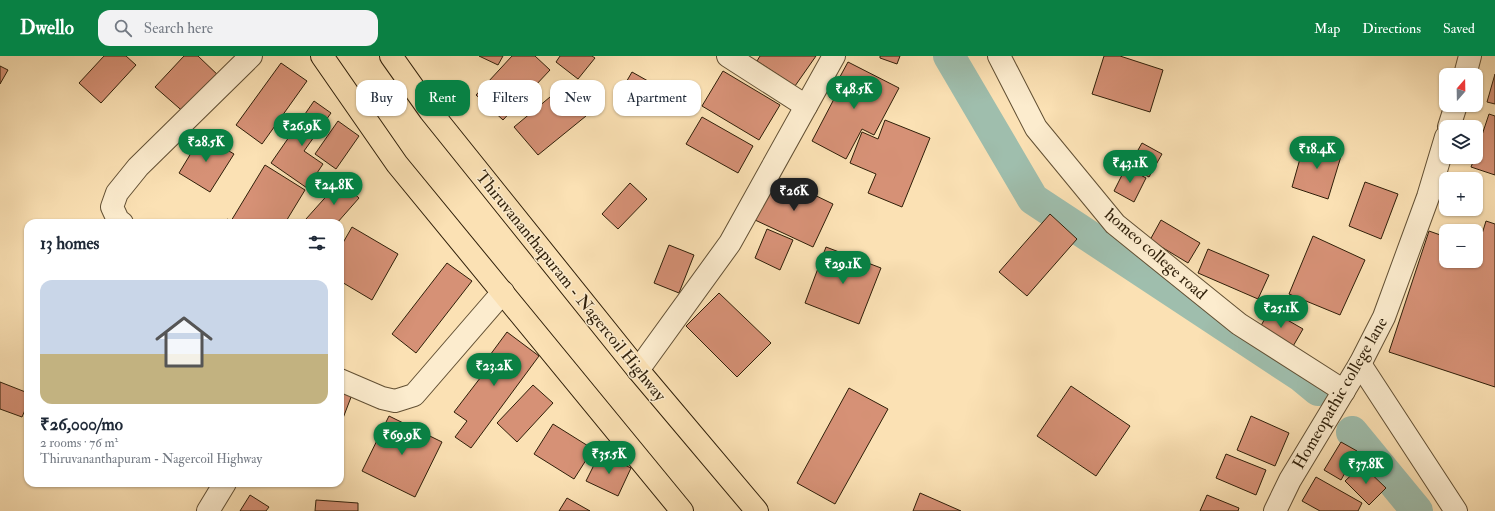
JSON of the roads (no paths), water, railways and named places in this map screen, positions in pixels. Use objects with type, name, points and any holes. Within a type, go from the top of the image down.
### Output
[{"type":"main road","points":[[322,56],[397,164],[682,511]]},
{"type":"main road","name":"Thiruvananthapuram - Nagercoil Highway","points":[[391,56],[430,111],[638,370],[757,511]]},
{"type":"street","points":[[118,219],[112,208],[117,193],[138,167],[251,56]]},
{"type":"street","points":[[728,56],[806,106]]},
{"type":"street","points":[[638,370],[730,243],[834,56]]},
{"type":"street","name":"homeo college road","points":[[999,56],[1036,128],[1115,224],[1240,324],[1344,390]]},
{"type":"street","points":[[1467,68],[1470,56]]},
{"type":"street","name":"Homeopathic college lane","points":[[1275,511],[1290,480],[1360,364],[1384,317],[1428,197],[1439,160]]},
{"type":"street","points":[[344,382],[382,398],[396,401],[414,394],[502,292]]},
{"type":"street","points":[[1360,364],[1456,511]]},
{"type":"street","points":[[208,511],[223,487]]},
{"type":"waterway","points":[[949,56],[1033,199],[1301,376],[1318,390]]},
{"type":"waterway","points":[[1352,432],[1417,511]]}]
